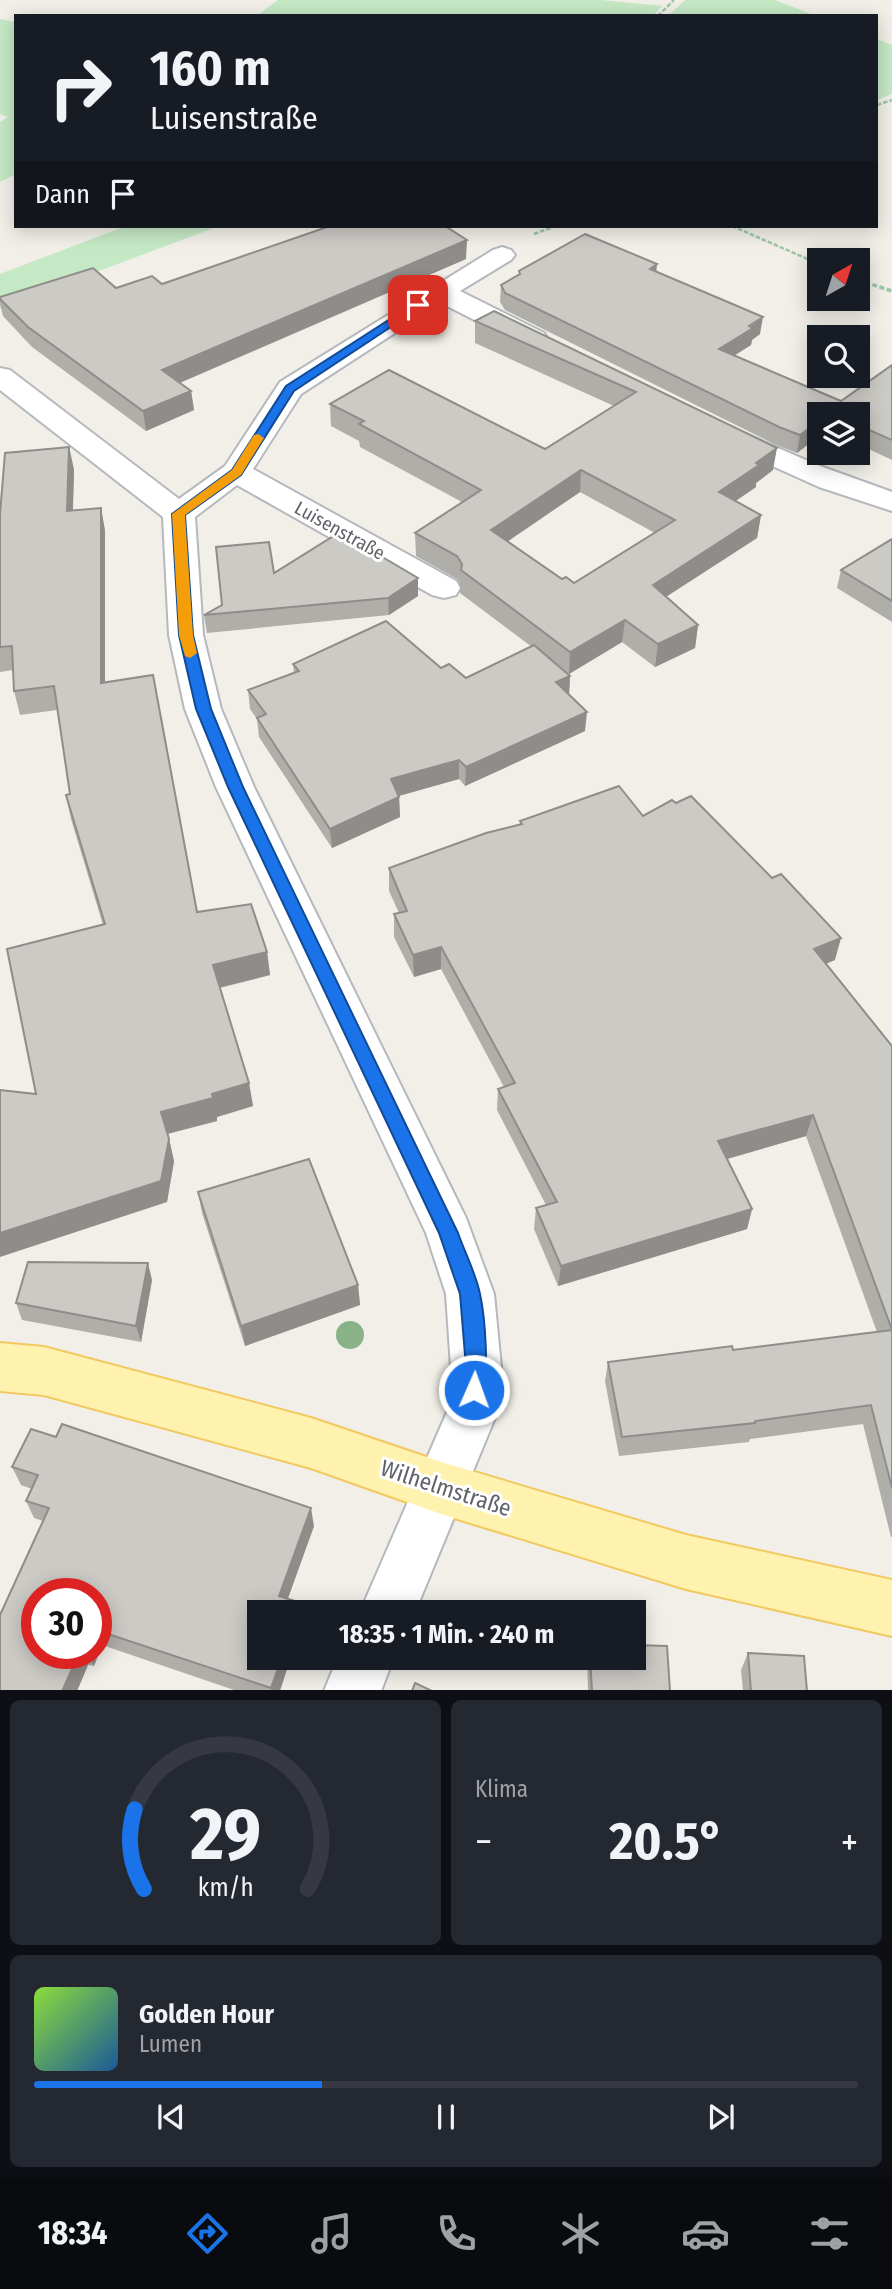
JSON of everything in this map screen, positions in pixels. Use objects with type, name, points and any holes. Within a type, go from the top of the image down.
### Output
[{"type":"main road","name":"Wilhelmstraße","points":[[0,1367],[44,1371],[310,1443],[441,1488],[686,1562],[892,1608]]},
{"type":"street","points":[[178,514],[236,472],[290,388],[513,247]]},
{"type":"street","points":[[440,292],[564,354]]},
{"type":"street","points":[[0,376],[178,514],[186,635],[203,709],[241,800],[449,1233],[470,1294],[476,1367],[472,1413],[392,1600]]},
{"type":"street","points":[[701,422],[764,453],[866,495],[892,502]]},
{"type":"street","name":"Luisenstraße","points":[[236,472],[444,588]]},
{"type":"street","points":[[352,1690],[360,1670]]},
{"type":"path","points":[[660,14],[674,0]]},
{"type":"path","points":[[513,247],[552,228]]},
{"type":"path","points":[[737,228],[807,259]]},
{"type":"path","points":[[870,284],[892,291]]},
{"type":"green space","points":[[278,0],[601,0],[662,6],[655,14],[259,14]]},
{"type":"green space","points":[[685,0],[775,0],[811,14],[670,14]]},
{"type":"green space","points":[[0,19],[14,22],[14,175],[0,182],[0,122],[8,117],[0,114]]},
{"type":"green space","points":[[878,39],[892,45],[892,94],[878,100]]},
{"type":"green space","points":[[121,228],[214,228],[0,308],[0,274]]},
{"type":"building","points":[[324,228],[448,228],[467,240],[162,370],[191,391],[143,411],[28,327],[0,299],[93,268],[116,288],[152,276],[162,284]]},
{"type":"building","points":[[585,234],[657,264],[650,269],[763,317],[749,326],[753,328],[719,349],[807,388],[841,401],[859,388],[870,388],[870,381],[892,365],[892,440],[870,430],[870,402],[807,402],[807,430],[800,435],[779,427],[505,293],[501,285],[520,274],[519,271]]},
{"type":"building","points":[[494,311],[777,448],[756,463],[759,465],[719,492],[761,515],[653,585],[698,625],[658,644],[625,620],[570,652],[461,570],[462,564],[457,556],[415,533],[481,490],[359,424],[364,421],[330,404],[389,370],[545,449],[636,392],[475,321]],"holes":[[[581,470],[675,520],[574,583],[566,577],[562,579],[491,530]]]},
{"type":"building","points":[[69,447],[67,511],[101,508],[101,683],[153,675],[197,912],[251,904],[267,952],[213,965],[249,1083],[212,1094],[213,1098],[161,1112],[169,1139],[161,1181],[0,1233],[0,1090],[36,1094],[7,949],[105,924],[66,795],[70,794],[54,686],[14,691],[12,646],[0,647],[0,514],[5,453]]},
{"type":"building","points":[[340,532],[418,578],[388,598],[204,615],[222,605],[216,547],[269,542],[274,573]]},
{"type":"building","points":[[892,539],[892,601],[841,570]]},
{"type":"building","points":[[386,621],[441,668],[449,664],[466,678],[534,645],[570,676],[556,682],[587,712],[466,767],[459,760],[391,779],[399,797],[330,829],[257,718],[266,714],[248,690],[299,671],[293,664]]},
{"type":"building","points":[[619,786],[643,816],[672,800],[676,803],[691,796],[772,878],[781,874],[841,938],[814,949],[892,1046],[892,1330],[813,1115],[718,1141],[752,1209],[561,1266],[536,1208],[557,1202],[498,1089],[515,1083],[441,947],[413,955],[394,914],[407,911],[389,868],[486,833],[522,824],[520,821]]},
{"type":"building","points":[[309,1159],[358,1285],[241,1326],[198,1192]]},
{"type":"building","points":[[28,1262],[148,1263],[136,1326],[16,1303]]},
{"type":"building","points":[[892,1330],[892,1488],[871,1405],[755,1423],[622,1437],[608,1362]]},
{"type":"building","points":[[62,1424],[311,1508],[279,1596],[292,1600],[247,1600],[247,1670],[277,1670],[271,1688],[112,1635],[112,1578],[21,1578],[21,1669],[72,1669],[62,1690],[0,1690],[0,1615],[49,1508],[26,1501],[38,1475],[12,1467],[31,1429],[56,1437]]},
{"type":"building","points":[[646,1645],[667,1646],[670,1690],[592,1690],[591,1670],[646,1670]]},
{"type":"building","points":[[748,1653],[804,1656],[807,1690],[751,1690]]},
{"type":"building","points":[[415,1683],[430,1690],[412,1690]]},
{"type":"slow traffic","points":[[190,653],[186,635],[178,514],[236,472],[258,438]]},
{"type":"route","points":[[418,305],[290,388],[236,472],[178,514],[186,635],[203,709],[236,787],[449,1233],[470,1294],[476,1367],[474,1390]]}]
